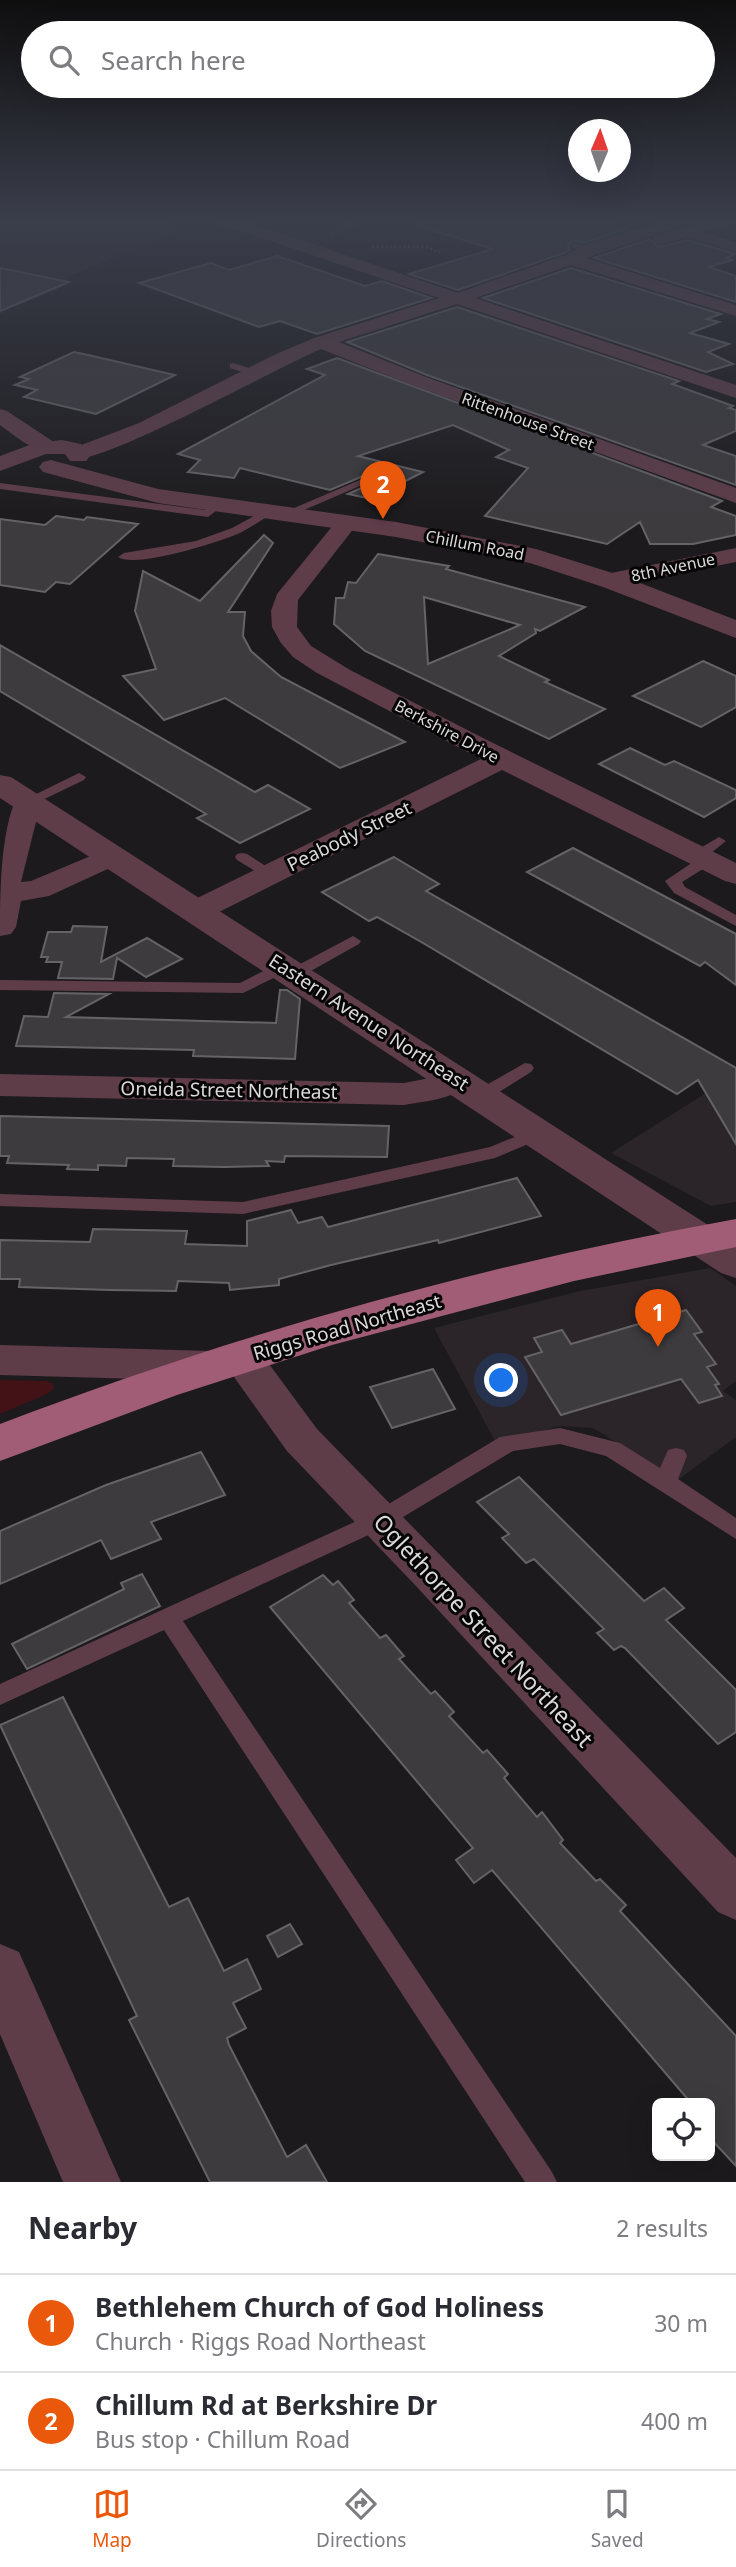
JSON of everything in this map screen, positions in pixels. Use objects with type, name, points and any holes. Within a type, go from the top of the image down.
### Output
[{"type":"main road","name":"Riggs Road Northeast","points":[[0,1443],[153,1384],[547,1273],[662,1246],[725,1245]]},
{"type":"street","points":[[0,415],[43,457],[103,443],[146,427],[321,342],[384,322]]},
{"type":"street","points":[[529,322],[736,392]]},
{"type":"street","name":"Rittenhouse Street","points":[[321,342],[419,381],[736,496]]},
{"type":"street","name":"Chillum Road","points":[[43,457],[139,492],[471,542],[538,557],[611,580],[736,630]]},
{"type":"street","name":"Berkshire Drive","points":[[347,523],[286,598],[283,618],[287,635],[296,646],[340,674],[501,760],[707,853],[736,875]]},
{"type":"street","name":"8th Avenue","points":[[611,580],[736,555]]},
{"type":"street","name":"Peabody Street","points":[[196,911],[501,760]]},
{"type":"street","points":[[0,927],[5,905],[2,894],[13,793]]},
{"type":"street","name":"Eastern Avenue Northeast","points":[[13,793],[539,1133],[725,1245]]},
{"type":"street","points":[[2,894],[38,889],[112,856]]},
{"type":"street","name":"Oneida Street Northeast","points":[[0,1085],[404,1094],[439,1087],[469,1087]]},
{"type":"street","points":[[0,1360],[226,1362]]},
{"type":"street","name":"Oglethorpe Street Northeast","points":[[226,1362],[736,1895]]},
{"type":"street","points":[[0,1970],[92,2182]]},
{"type":"lane","points":[[233,366],[255,373]]},
{"type":"lane","points":[[124,557],[163,553],[201,543],[391,470]]},
{"type":"lane","points":[[0,486],[208,514],[219,504]]},
{"type":"lane","points":[[13,793],[79,777]]},
{"type":"lane","points":[[707,853],[673,881],[679,890],[736,921]]},
{"type":"lane","points":[[242,857],[270,874]]},
{"type":"lane","points":[[0,985],[243,988],[353,941]]},
{"type":"lane","points":[[469,1087],[525,1068]]},
{"type":"lane","points":[[0,1200],[243,1208],[495,1152],[539,1133]]},
{"type":"lane","points":[[0,1695],[380,1520],[508,1443],[560,1436],[612,1449],[736,1530]]},
{"type":"lane","points":[[666,1482],[676,1456]]},
{"type":"lane","points":[[168,1618],[541,2182]]},
{"type":"shaded area","points":[[736,1074],[736,1202],[711,1206],[611,1153]]},
{"type":"shaded area","points":[[710,1268],[736,1286],[736,1381],[723,1391],[736,1400],[736,1437],[678,1480],[593,1428],[560,1426],[496,1443],[434,1328],[580,1291]]},
{"type":"shaded area","points":[[0,1380],[46,1381],[52,1383],[54,1388],[47,1394],[0,1414]]},
{"type":"building","points":[[245,322],[277,322],[259,327]]},
{"type":"building","points":[[282,322],[356,322],[317,334]]},
{"type":"building","points":[[410,322],[501,322],[679,381],[672,384],[733,406],[729,408],[736,410],[736,431],[703,445],[736,456],[736,485],[427,375],[347,342]]},
{"type":"building","points":[[555,322],[719,322],[690,333],[729,344],[708,352],[733,364],[706,372]]},
{"type":"building","points":[[74,352],[175,375],[96,414],[24,397],[37,390],[15,385],[29,379],[20,377]]},
{"type":"building","points":[[337,358],[722,501],[711,507],[736,516],[736,535],[693,544],[650,544],[640,522],[607,544],[485,516],[528,468],[496,457],[509,450],[453,425],[358,456],[423,472],[371,499],[348,494],[398,472],[399,469],[387,466],[330,490],[240,468],[234,478],[188,472],[200,460],[178,454],[325,375],[307,369]]},
{"type":"building","points":[[56,516],[138,524],[70,584],[56,582],[45,592],[0,585],[0,519],[45,525]]},
{"type":"building","points":[[264,535],[273,543],[228,612],[245,612],[243,636],[251,651],[281,677],[405,742],[340,768],[225,698],[164,720],[123,676],[156,669],[135,611],[143,571],[200,601]]},
{"type":"building","points":[[378,554],[449,566],[446,569],[585,607],[540,631],[535,629],[536,633],[499,656],[549,680],[545,682],[605,709],[549,739],[365,651],[334,624],[336,598],[344,598],[348,582],[356,583]],"holes":[[[424,597],[520,625],[428,664]]]},
{"type":"building","points":[[0,645],[255,792],[268,785],[310,809],[240,843],[197,818],[206,814],[0,691]]},
{"type":"building","points":[[703,661],[736,676],[736,707],[701,727],[633,696]]},
{"type":"building","points":[[630,748],[665,765],[674,761],[736,790],[736,798],[704,817],[599,764]]},
{"type":"building","points":[[573,848],[736,934],[736,985],[705,962],[700,966],[527,872]]},
{"type":"building","points":[[394,857],[439,884],[426,891],[736,1068],[736,1144],[698,1080],[677,1094],[423,943],[377,917],[369,921],[322,892]]},
{"type":"building","points":[[73,926],[107,927],[101,962],[147,938],[182,959],[146,977],[117,958],[113,979],[58,978],[62,962],[46,962],[48,957],[41,957],[48,932],[71,932]]},
{"type":"building","points":[[280,990],[287,990],[300,999],[295,1059],[193,1056],[194,1050],[16,1046],[24,1016],[48,1017],[54,993],[109,994],[66,1017],[276,1023]]},
{"type":"building","points":[[0,1116],[389,1126],[387,1157],[285,1156],[284,1162],[266,1161],[269,1166],[224,1167],[173,1166],[174,1159],[127,1158],[126,1166],[98,1165],[98,1170],[67,1169],[69,1165],[7,1163],[9,1156],[0,1156]]},
{"type":"building","points":[[517,1178],[541,1216],[439,1243],[438,1240],[331,1265],[279,1279],[279,1285],[230,1290],[229,1283],[178,1281],[176,1291],[110,1290],[19,1287],[20,1279],[0,1279],[0,1240],[90,1242],[93,1229],[187,1231],[185,1244],[247,1246],[247,1221],[291,1210],[298,1223],[322,1217],[328,1227]]},
{"type":"building","points":[[686,1310],[702,1332],[694,1334],[716,1364],[707,1367],[719,1384],[715,1385],[722,1396],[699,1403],[681,1379],[561,1415],[525,1357],[542,1352],[534,1338],[562,1330],[571,1344]]},
{"type":"building","points":[[433,1369],[455,1409],[392,1428],[370,1387]]},
{"type":"building","points":[[201,1452],[225,1495],[151,1522],[161,1539],[111,1559],[101,1540],[0,1584],[0,1531],[106,1485]]},
{"type":"building","points":[[519,1477],[644,1601],[664,1588],[684,1608],[666,1620],[736,1690],[736,1732],[718,1744],[625,1648],[621,1646],[614,1650],[597,1633],[604,1629],[534,1559],[526,1563],[502,1538],[509,1534],[477,1502]]},
{"type":"building","points":[[142,1574],[160,1606],[27,1669],[12,1644],[124,1589],[121,1583]]},
{"type":"building","points":[[323,1575],[333,1585],[338,1581],[354,1600],[349,1603],[380,1638],[386,1635],[404,1656],[399,1659],[431,1694],[435,1691],[454,1712],[449,1716],[483,1753],[487,1750],[508,1774],[504,1778],[537,1817],[542,1812],[563,1840],[560,1843],[596,1881],[600,1879],[626,1905],[620,1911],[736,2036],[736,2166],[715,2143],[715,2098],[687,2098],[492,1870],[474,1883],[456,1860],[473,1848],[270,1607]]},
{"type":"building","points":[[63,1697],[169,1907],[188,1898],[224,1971],[247,1959],[261,1989],[233,2003],[246,2028],[227,2038],[229,2045],[287,2157],[306,2145],[327,2182],[210,2182],[129,2020],[137,2016],[0,1725]]},
{"type":"building","points":[[290,1924],[302,1944],[278,1957],[267,1936]]},
{"type":"place","name":"Chillum Rd at Berkshire Dr","points":[[383,519]]},
{"type":"place","name":"Bethlehem Church of God Holiness","points":[[658,1347]]}]
